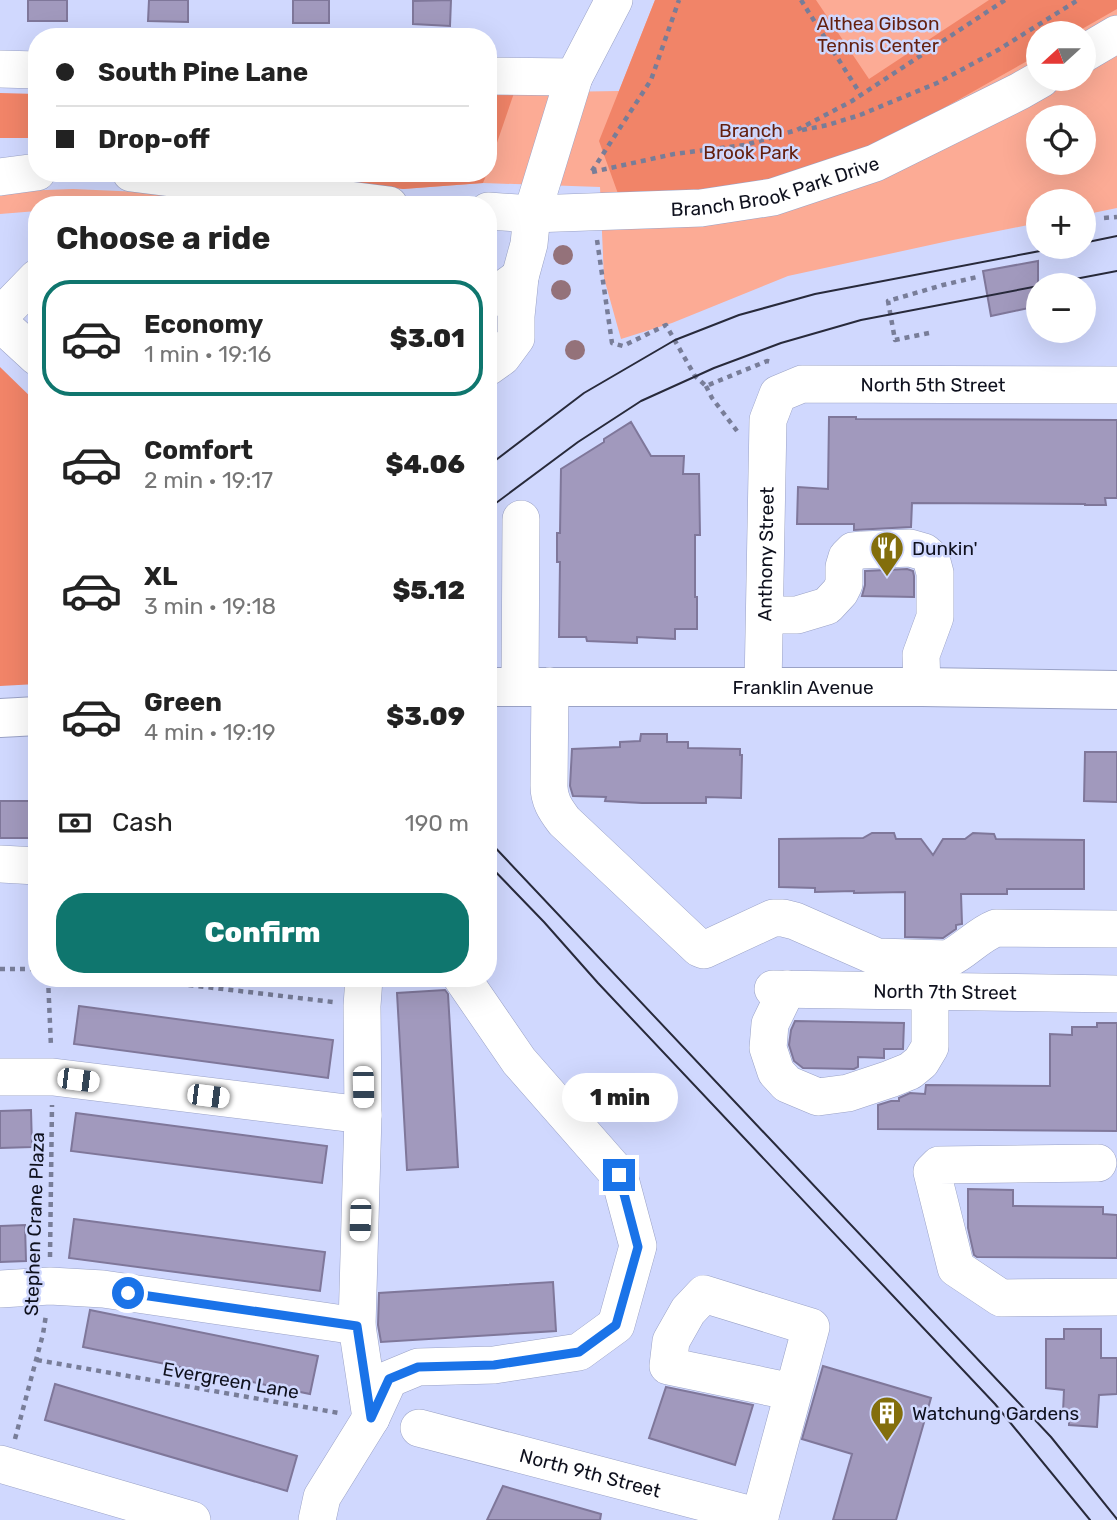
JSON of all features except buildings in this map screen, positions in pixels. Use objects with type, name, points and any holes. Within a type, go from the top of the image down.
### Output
[{"type":"main road","name":"Franklin Avenue","points":[[519,687],[1117,690]]},
{"type":"street","points":[[497,376],[502,357],[516,338],[520,278],[529,244],[532,214],[574,77],[614,0]]},
{"type":"street","points":[[1096,46],[1117,34]]},
{"type":"street","points":[[0,69],[28,70]]},
{"type":"street","points":[[497,76],[574,77]]},
{"type":"street","name":"Branch Brook Park Drive","points":[[497,212],[532,214],[701,208],[773,197],[875,163],[1026,88]]},
{"type":"street","points":[[0,158],[28,159]]},
{"type":"street","points":[[0,177],[28,173]]},
{"type":"street","points":[[204,182],[316,196]]},
{"type":"street","points":[[497,294],[520,278]]},
{"type":"street","points":[[0,316],[28,287]]},
{"type":"street","points":[[0,323],[28,349]]},
{"type":"street","name":"North 5th Street","points":[[755,429],[778,394],[802,384],[1117,385]]},
{"type":"street","name":"Anthony Street","points":[[755,429],[765,615],[763,687]]},
{"type":"street","points":[[521,519],[519,687],[549,786],[549,795],[564,821],[699,948],[704,950],[773,918],[795,921],[877,957],[948,959],[996,928],[1117,929]]},
{"type":"street","points":[[765,615],[797,615],[827,606],[844,584],[847,556],[853,551],[910,548],[924,552],[931,558],[935,573],[935,617],[921,654],[922,687]]},
{"type":"street","points":[[0,864],[28,866]]},
{"type":"street","points":[[317,1520],[322,1497],[371,1418],[389,1379],[418,1367],[494,1365],[579,1352],[616,1325],[638,1247],[619,1175],[519,1061],[468,987]]},
{"type":"street","name":"North 7th Street","points":[[930,991],[930,1047],[921,1062],[910,1071],[848,1093],[818,1097],[787,1084],[776,1072],[768,1048],[780,989],[930,991],[1117,994]]},
{"type":"street","points":[[363,992],[363,1115],[357,1326],[371,1418]]},
{"type":"street","points":[[0,1077],[52,1077],[363,1115]]},
{"type":"street","points":[[1098,1163],[939,1165],[932,1172],[956,1268],[1001,1298],[1117,1297]]},
{"type":"street","points":[[0,1289],[50,1286],[103,1289],[357,1326]]},
{"type":"street","points":[[760,1518],[793,1392]]},
{"type":"street","name":"North 9th Street","points":[[419,1427],[760,1518]]},
{"type":"street","points":[[4,1465],[192,1520]]},
{"type":"path","points":[[679,0],[651,80],[592,172],[674,154],[745,145],[860,115],[937,83],[998,50],[1078,0]]},
{"type":"path","points":[[801,0],[861,95]]},
{"type":"path","points":[[797,131],[861,95],[1006,0]]},
{"type":"path","points":[[593,212],[612,343],[623,346],[666,325],[695,376],[706,386],[712,398],[755,429]]},
{"type":"path","points":[[1104,218],[1117,217]]},
{"type":"path","points":[[929,333],[895,340],[888,301],[977,278]]},
{"type":"path","points":[[706,386],[767,361],[775,363]]},
{"type":"path","points":[[0,969],[28,969]]},
{"type":"path","name":"Stephen Crane Plaza","points":[[4,1465],[37,1360],[50,1286],[52,1077],[48,987]]},
{"type":"path","points":[[279,987],[363,992]]},
{"type":"path","name":"Evergreen Lane","points":[[37,1360],[371,1418]]},
{"type":"green space","name":"Branch Brook Park","points":[[655,0],[1117,0],[1117,208],[1096,212],[1096,189],[1026,189],[1026,225],[788,276],[672,323],[621,339],[604,278],[600,187],[483,183],[403,189],[350,182],[497,182],[497,93],[619,91]]},
{"type":"green space","points":[[655,0],[816,0],[869,79],[989,0],[1117,0],[1117,9],[1096,21],[1026,21],[1026,62],[853,159],[711,197],[621,202],[599,141]]},
{"type":"green space","points":[[0,93],[28,94],[28,138],[0,138]]},
{"type":"green space","points":[[497,93],[514,93],[497,143]]},
{"type":"green space","points":[[350,182],[483,182],[483,183],[403,189]]},
{"type":"green space","points":[[73,189],[215,196],[28,196],[28,212],[0,214],[0,195],[19,191]]},
{"type":"green space","points":[[0,367],[28,394],[28,684],[0,686]]},
{"type":"tram line","points":[[1096,240],[1117,236]]},
{"type":"tram line","points":[[497,459],[584,393],[675,340],[739,315],[815,294],[1026,254]]},
{"type":"tram line","points":[[497,502],[578,442],[641,401],[714,368],[781,343],[861,320],[1117,271]]},
{"type":"tram line","points":[[497,850],[1051,1437],[1117,1519]]},
{"type":"tram line","points":[[497,873],[995,1404],[1090,1520]]},
{"type":"place","name":"Dunkin'","points":[[887,578]]},
{"type":"place","name":"Watchung Gardens","points":[[887,1443]]},
{"type":"route","points":[[128,1293],[357,1326],[371,1418],[389,1379],[418,1367],[494,1365],[579,1352],[616,1325],[638,1247],[619,1175]]},
{"type":"park label","name":"Althea Gibson Tennis Center","points":[[878,34]]}]
